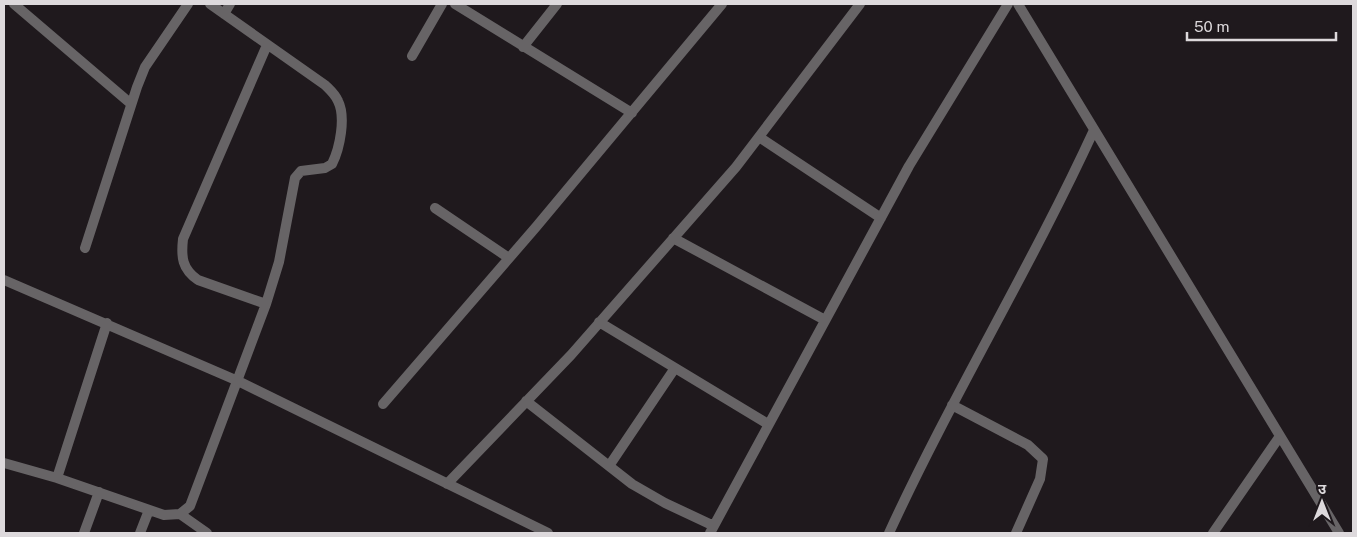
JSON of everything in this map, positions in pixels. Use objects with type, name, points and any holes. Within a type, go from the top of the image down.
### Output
[{"type":"street","points":[[14,4],[130,103]]},
{"type":"street","points":[[85,248],[130,103],[145,67],[188,4]]},
{"type":"street","points":[[180,514],[190,506],[193,499],[266,304],[279,262],[295,178],[301,171],[325,168],[332,164],[341,122],[341,110],[332,92],[210,4]]},
{"type":"street","points":[[224,14],[230,4]]},
{"type":"street","points":[[412,56],[442,4]]},
{"type":"street","points":[[455,4],[632,113]]},
{"type":"street","points":[[523,46],[557,4]]},
{"type":"street","points":[[383,404],[632,113],[722,4]]},
{"type":"street","points":[[447,484],[599,322],[736,167],[860,4]]},
{"type":"street","points":[[526,401],[632,484],[712,530],[909,166],[1008,4]]},
{"type":"street","points":[[1018,4],[1280,436],[1336,532]]},
{"type":"street","points":[[266,304],[198,280],[189,274],[182,262],[181,253],[183,239],[267,45]]},
{"type":"street","points":[[889,533],[924,456],[1069,185],[1094,130]]},
{"type":"street","points":[[759,137],[881,218]]},
{"type":"street","points":[[435,208],[509,258]]},
{"type":"street","points":[[673,238],[825,320]]},
{"type":"street","points":[[4,280],[238,380],[548,533]]},
{"type":"street","points":[[599,322],[768,424]]},
{"type":"street","points":[[57,478],[107,323]]},
{"type":"street","points":[[609,466],[676,368]]},
{"type":"street","points":[[952,405],[1028,445],[1043,459],[1040,479],[1016,533]]},
{"type":"street","points":[[1213,533],[1280,436]]},
{"type":"street","points":[[4,463],[57,478],[149,510],[164,514],[180,514],[207,533]]},
{"type":"street","points":[[84,533],[99,492]]},
{"type":"street","points":[[140,533],[149,510]]}]
